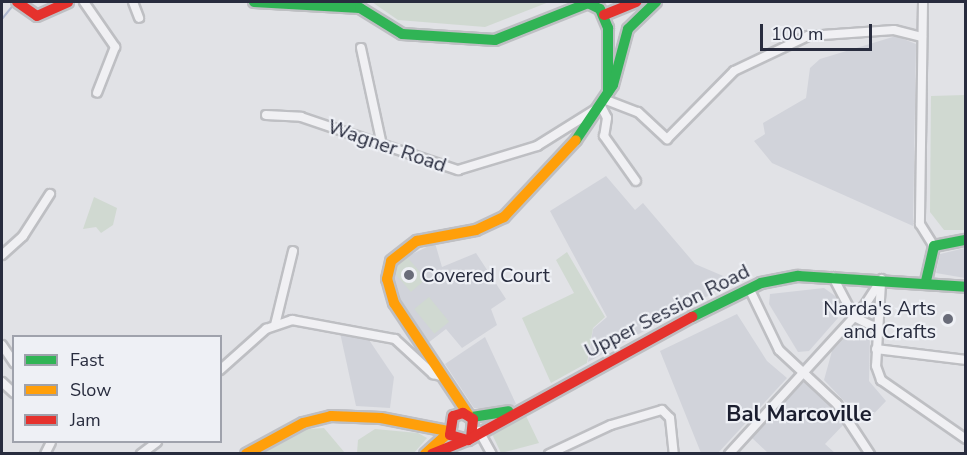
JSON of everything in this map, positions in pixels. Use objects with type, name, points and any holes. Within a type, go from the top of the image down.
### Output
[{"type":"main road","points":[[19,3],[37,16],[68,2]]},
{"type":"main road","points":[[254,2],[360,8],[402,34],[495,40],[527,31],[577,4],[594,4],[604,15],[605,100]]},
{"type":"main road","points":[[604,15],[636,2]]},
{"type":"main road","points":[[472,429],[451,387],[392,299],[387,279],[391,261],[417,241],[476,230],[504,217],[580,138],[605,100],[628,29],[656,2]]},
{"type":"main road","points":[[923,276],[934,246],[966,240]]},
{"type":"main road","name":"Upper Session Road","points":[[472,429],[535,401],[749,288],[784,277],[882,279],[923,276],[966,288]]},
{"type":"main road","points":[[424,453],[449,425],[451,387]]},
{"type":"main road","name":"Upper Session Road","points":[[472,429],[493,417],[535,401]]},
{"type":"main road","points":[[246,453],[316,419],[401,421],[472,429]]},
{"type":"main road","points":[[449,425],[472,429]]},
{"type":"main road","points":[[432,453],[472,429]]},
{"type":"street","points":[[84,2],[115,47],[97,93]]},
{"type":"street","points":[[133,2],[139,18]]},
{"type":"street","points":[[923,2],[920,224],[934,246]]},
{"type":"street","points":[[636,181],[604,136],[608,118],[605,100],[638,112],[667,139],[734,71],[808,36],[894,30],[922,37]]},
{"type":"street","points":[[361,48],[382,145]]},
{"type":"street","name":"Wagner Road","points":[[266,115],[301,117],[461,170],[537,146],[605,100]]},
{"type":"street","points":[[2,255],[23,236],[50,194]]},
{"type":"street","points":[[275,325],[293,251]]},
{"type":"street","points":[[833,277],[854,317],[877,327]]},
{"type":"street","points":[[729,453],[854,317],[882,279]]},
{"type":"street","points":[[882,279],[877,327],[877,372],[890,390],[966,439]]},
{"type":"street","points":[[749,288],[772,339],[846,415],[870,453]]},
{"type":"street","points":[[222,368],[275,325],[320,322],[372,331],[400,341],[433,374],[444,377]]},
{"type":"street","points":[[2,345],[12,360]]},
{"type":"street","points":[[876,349],[966,360]]},
{"type":"street","points":[[549,453],[558,452],[611,425],[662,410],[670,418],[674,453]]},
{"type":"street","points":[[472,429],[492,453]]},
{"type":"street","points":[[141,453],[154,443]]},
{"type":"shaded area","points":[[372,2],[549,2],[485,27],[398,20]]},
{"type":"shaded area","points":[[896,36],[916,44],[913,226],[772,163],[754,141],[765,134],[763,123],[806,98],[810,68],[820,59]]},
{"type":"shaded area","points":[[965,95],[965,230],[944,230],[930,212],[931,96]]},
{"type":"shaded area","points":[[606,176],[635,210],[643,203],[695,264],[735,281],[588,362],[593,329],[607,317],[550,211]]},
{"type":"shaded area","points":[[94,197],[117,208],[113,225],[101,233],[96,227],[83,229]]},
{"type":"shaded area","points":[[435,243],[442,267],[476,253],[506,299],[491,309],[497,325],[462,348],[446,329],[428,343],[405,312],[394,284],[392,271],[400,260]]},
{"type":"shaded area","points":[[965,248],[965,278],[936,273],[940,254]]},
{"type":"shaded area","points":[[567,252],[605,317],[593,328],[587,363],[551,383],[522,318],[574,293],[556,260]]},
{"type":"shaded area","name":"Covered Court","points":[[407,257],[426,279],[411,292],[392,270]]},
{"type":"shaded area","points":[[824,288],[838,298],[838,318],[809,351],[798,352],[769,304],[770,294]]},
{"type":"shaded area","points":[[429,297],[449,322],[434,334],[414,309]]},
{"type":"shaded area","points":[[737,314],[767,361],[787,378],[718,453],[701,453],[660,351]]},
{"type":"shaded area","points":[[339,328],[363,331],[394,377],[390,408],[356,406]]},
{"type":"shaded area","points":[[854,328],[870,333],[869,381],[886,401],[865,423],[824,380],[832,351]]},
{"type":"shaded area","points":[[485,337],[516,404],[506,410],[474,408],[445,364]]},
{"type":"shaded area","points":[[805,381],[847,421],[825,444],[835,453],[768,453],[751,437]]},
{"type":"shaded area","points":[[526,416],[539,443],[501,453],[492,434]]},
{"type":"shaded area","points":[[324,428],[345,453],[262,454],[296,430]]},
{"type":"shaded area","points":[[375,429],[418,433],[427,438],[414,453],[357,453],[358,440]]},
{"type":"waterway","points":[[2,19],[15,3]]},
{"type":"traffic: fast","points":[[254,2],[360,8],[402,34],[495,40],[588,3],[600,9],[608,28],[608,92]]},
{"type":"traffic: fast","points":[[576,140],[613,85],[628,29],[656,2]]},
{"type":"traffic: fast","points":[[926,281],[934,246],[966,240]]},
{"type":"traffic: fast","points":[[692,317],[761,283],[798,276],[966,287]]},
{"type":"traffic: fast","points":[[472,417],[509,411]]},
{"type":"traffic: slow","points":[[468,414],[394,303],[387,279],[391,261],[417,241],[476,230],[504,217],[576,140]]},
{"type":"traffic: slow","points":[[246,454],[303,423],[331,416],[381,418],[448,431]]},
{"type":"traffic: slow","points":[[425,454],[448,433]]},
{"type":"traffic: jam","points":[[17,2],[37,16],[68,2]]},
{"type":"traffic: jam","points":[[604,15],[636,2]]},
{"type":"traffic: jam","points":[[471,438],[473,419],[463,413],[453,416],[450,435],[468,440],[692,317]]},
{"type":"traffic: jam","points":[[432,454],[465,441]]},
{"type":"place","name":"Covered Court","points":[[409,275]]},
{"type":"place","name":"Narda's Arts and Crafts","points":[[948,319]]},
{"type":"district","name":"Bal Marcoville","points":[[799,415]]}]
